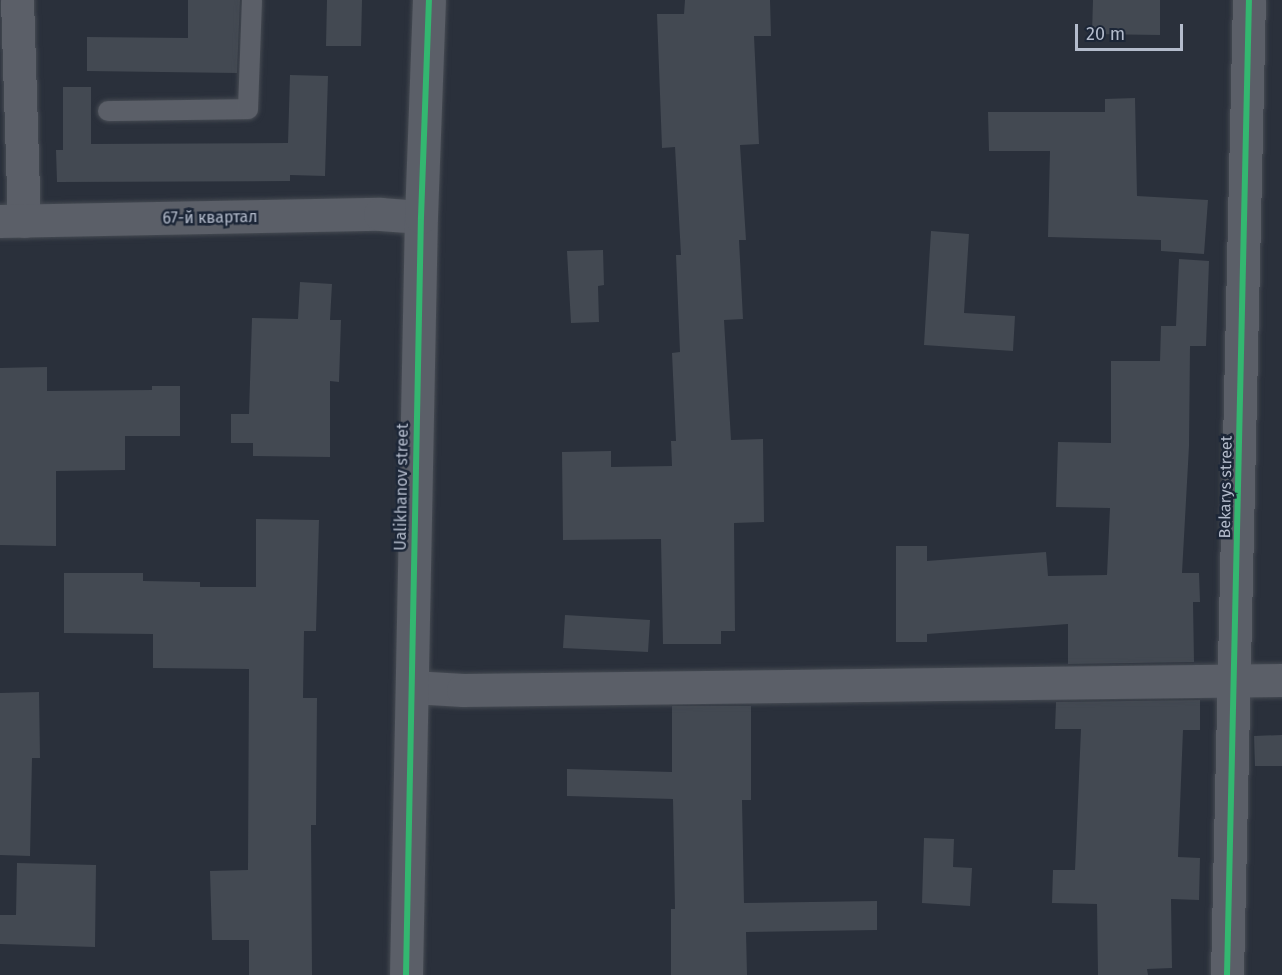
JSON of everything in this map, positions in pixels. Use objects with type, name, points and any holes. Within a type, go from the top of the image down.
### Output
[{"type":"street","points":[[12,221],[17,0]]},
{"type":"street","name":"Ualikhanov street","points":[[406,975],[421,217],[429,0]]},
{"type":"street","name":"Bekarys street","points":[[1227,975],[1236,680],[1250,0]]},
{"type":"street","name":"67-й квартал","points":[[12,221],[380,214],[421,217]]},
{"type":"street","points":[[412,687],[463,690],[1282,680]]},
{"type":"lane","points":[[108,111],[248,109],[252,0]]},
{"type":"building","points":[[188,0],[240,0],[237,73],[87,71],[87,37],[188,38]]},
{"type":"building","points":[[327,0],[362,0],[361,46],[326,46]]},
{"type":"building","points":[[685,0],[770,0],[771,36],[754,36],[759,144],[740,145],[746,240],[739,240],[743,319],[724,320],[731,440],[763,439],[764,522],[734,523],[735,631],[721,631],[721,644],[663,644],[661,539],[563,540],[562,452],[611,451],[611,467],[672,466],[671,441],[676,441],[672,353],[680,352],[676,255],[681,255],[675,147],[662,148],[657,14],[684,14]]},
{"type":"building","points":[[1093,0],[1160,0],[1160,35],[1092,34]]},
{"type":"building","points":[[290,75],[328,76],[325,176],[290,175],[290,181],[57,182],[56,150],[63,150],[63,87],[91,87],[91,144],[288,143]]},
{"type":"building","points":[[1135,98],[1137,196],[1208,200],[1204,254],[1161,251],[1161,240],[1048,237],[1050,151],[989,151],[988,112],[1105,112],[1105,99]]},
{"type":"building","points":[[931,231],[969,234],[964,313],[1015,316],[1013,351],[924,345]]},
{"type":"building","points":[[603,250],[604,285],[598,286],[599,322],[571,323],[567,251]]},
{"type":"building","points":[[1179,259],[1209,261],[1206,346],[1190,346],[1189,446],[1182,573],[1199,573],[1200,602],[1193,602],[1194,662],[1068,664],[1068,624],[927,634],[927,642],[896,642],[896,546],[927,546],[927,561],[1046,552],[1048,576],[1107,575],[1110,508],[1056,507],[1058,442],[1111,443],[1111,361],[1160,361],[1161,326],[1176,326]]},
{"type":"building","points":[[300,282],[332,284],[330,320],[341,320],[339,382],[330,381],[330,457],[253,456],[253,443],[231,443],[231,414],[249,414],[252,318],[298,319]]},
{"type":"building","points":[[47,367],[47,391],[152,390],[152,386],[180,386],[180,436],[125,436],[125,470],[56,471],[56,546],[0,545],[0,368]]},
{"type":"building","points":[[256,519],[319,520],[316,631],[304,631],[303,698],[317,698],[316,825],[311,825],[312,975],[249,975],[249,940],[212,940],[210,871],[248,870],[249,669],[153,668],[153,634],[64,633],[64,573],[143,573],[143,581],[200,582],[200,587],[256,587]]},
{"type":"building","points":[[565,615],[650,620],[648,652],[563,648]]},
{"type":"building","points":[[39,692],[40,758],[32,758],[30,856],[0,855],[0,693]]},
{"type":"building","points":[[1200,700],[1200,730],[1183,730],[1178,857],[1200,858],[1199,900],[1171,899],[1172,968],[1147,969],[1148,975],[1098,975],[1097,904],[1052,903],[1053,870],[1075,870],[1081,729],[1055,729],[1056,702]]},
{"type":"building","points":[[672,706],[751,706],[751,800],[742,800],[744,903],[877,901],[877,930],[746,932],[747,975],[671,975],[671,909],[675,909],[673,799],[567,796],[567,769],[672,772]]},
{"type":"building","points":[[1282,735],[1282,766],[1255,766],[1254,736]]},
{"type":"building","points":[[924,838],[954,839],[953,867],[972,868],[970,906],[922,903]]},
{"type":"building","points":[[17,863],[96,865],[95,947],[0,944],[0,915],[16,915]]},
{"type":"cycle path","points":[[406,975],[421,217],[429,0]]},
{"type":"cycle path","points":[[1227,975],[1249,0]]}]
